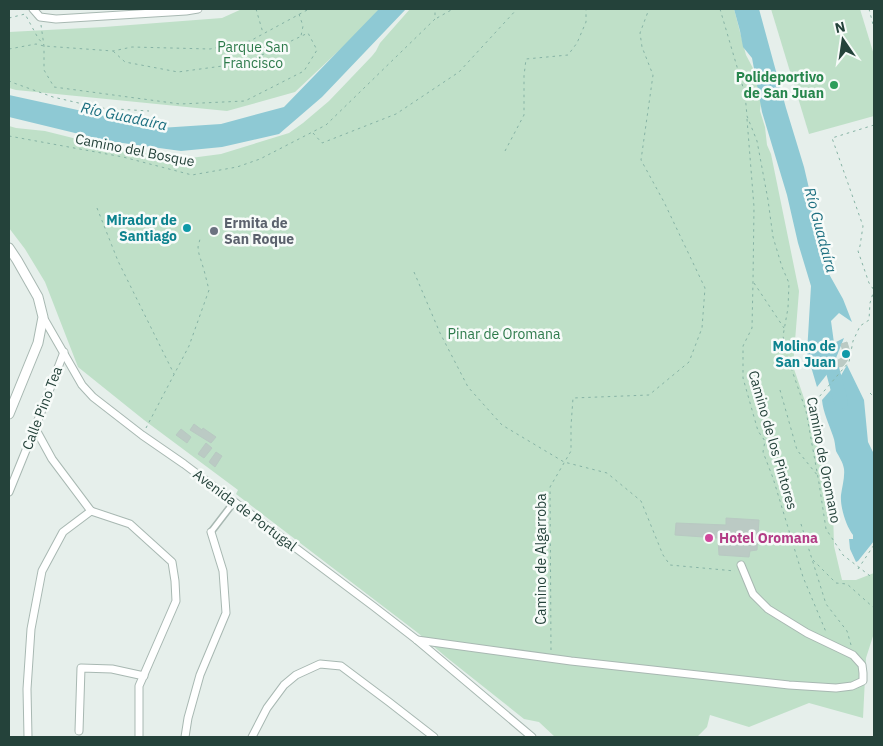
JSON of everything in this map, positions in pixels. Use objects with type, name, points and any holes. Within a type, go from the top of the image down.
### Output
[{"type":"street","points":[[33,9],[40,17],[56,19],[198,9]]},
{"type":"street","name":"Avenida de Portugal","points":[[9,248],[18,260],[38,297],[43,317],[82,385],[93,397],[417,640],[531,736]]},
{"type":"street","points":[[9,414],[38,344],[43,317]]},
{"type":"street","name":"Calle Pino Tea","points":[[9,492],[64,352]]},
{"type":"street","points":[[35,428],[52,458],[91,511],[130,524],[172,562],[176,600],[140,686],[139,737]]},
{"type":"street","points":[[185,737],[188,718],[200,675],[226,613],[223,571],[211,532],[234,502]]},
{"type":"street","points":[[28,737],[27,689],[31,629],[42,571],[63,532],[91,511]]},
{"type":"street","points":[[417,640],[551,658],[789,685],[836,688],[852,686],[863,681],[864,673],[862,666],[853,655],[807,633],[768,609],[754,594],[742,568]]},
{"type":"street","points":[[252,737],[267,708],[284,685],[296,675],[320,664],[341,666],[434,737]]},
{"type":"street","points":[[79,731],[81,668],[112,669],[144,676]]},
{"type":"path","points":[[256,9],[263,34]]},
{"type":"path","points":[[9,49],[36,44],[113,51],[132,47],[210,49],[250,41],[309,9]]},
{"type":"path","points":[[435,9],[435,19]]},
{"type":"path","name":"Camino del Bosque","points":[[9,136],[123,157],[192,175],[238,167],[260,159],[326,125],[435,19],[454,9]]},
{"type":"path","points":[[312,132],[322,143],[396,114],[459,72],[517,9]]},
{"type":"path","points":[[505,151],[524,116],[526,59],[568,55],[577,43],[586,22],[586,9]]},
{"type":"path","name":"Camino de Algarroba","points":[[551,658],[550,487],[571,451],[573,398],[649,395],[689,362],[702,328],[705,288],[664,202],[641,160],[653,75],[642,47],[640,33],[649,9]]},
{"type":"path","name":"Camino de Oromano","points":[[720,9],[745,94],[747,116],[757,141],[773,237],[782,268],[789,283],[788,308],[783,336],[787,356],[806,411],[826,529],[842,555],[874,579]]},
{"type":"path","points":[[868,9],[874,28]]},
{"type":"path","points":[[9,18],[25,14],[44,46]]},
{"type":"path","points":[[299,14],[303,26],[300,36]]},
{"type":"path","points":[[40,17],[44,46],[44,70],[54,87],[180,104],[245,102],[304,71],[317,50],[308,33],[245,63],[178,72],[126,62],[113,51]]},
{"type":"path","points":[[9,80],[62,100],[100,108],[149,111]]},
{"type":"path","name":"Camino de los Pintores","points":[[747,116],[754,207],[753,281],[752,328],[743,346],[743,378],[758,431],[765,441],[763,452],[773,478],[803,577],[831,644]]},
{"type":"path","points":[[806,411],[849,362],[853,341],[860,326],[869,320],[870,303],[874,290],[869,283],[858,251],[863,226],[832,138],[874,126]]},
{"type":"path","points":[[97,208],[118,260],[175,374]]},
{"type":"path","points":[[142,435],[189,346],[209,290],[199,254],[200,239]]},
{"type":"path","points":[[414,272],[440,333],[468,387],[502,425],[564,462],[607,473],[641,501],[663,555],[670,565],[742,568]]},
{"type":"path","points":[[753,281],[784,329]]},
{"type":"path","points":[[780,390],[798,450],[818,477]]},
{"type":"path","points":[[870,393],[874,397]]},
{"type":"path","points":[[801,524],[826,604],[847,631],[853,655]]},
{"type":"path","points":[[859,568],[874,545]]},
{"type":"path","points":[[812,559],[836,583],[847,584],[874,608]]},
{"type":"green space","name":"Parque San Francisco","points":[[242,9],[383,9],[295,92],[227,111],[9,88],[9,32],[222,18]]},
{"type":"green space","name":"Pinar de Oromana","points":[[410,9],[734,9],[746,55],[755,72],[761,102],[760,111],[765,127],[767,145],[771,154],[799,291],[793,366],[826,463],[833,509],[834,546],[842,580],[856,580],[874,573],[874,633],[866,658],[863,718],[809,703],[749,727],[710,715],[707,727],[697,737],[555,737],[539,722],[524,719],[418,633],[236,494],[238,490],[144,420],[78,367],[45,282],[25,249],[9,228],[9,126],[45,131],[169,158],[183,159],[221,154],[289,133],[303,123],[329,101],[372,56],[380,43]]},
{"type":"green space","name":"Polideportivo de San Juan","points":[[771,9],[860,9],[874,55],[874,116],[809,134]]},
{"type":"water","points":[[379,9],[406,9],[322,97],[279,134],[222,147],[181,151],[108,141],[9,117],[9,95],[160,128],[221,124],[284,107]]},
{"type":"water","points":[[734,9],[759,9],[804,167],[829,274],[843,299],[852,322],[839,313],[831,321],[834,343],[844,338],[832,368],[817,387],[807,353],[811,286],[798,243],[787,195],[762,112],[752,58],[743,47]]},
{"type":"water","points":[[847,365],[864,400],[868,442],[874,454],[874,541],[856,562],[850,549],[849,539],[853,539],[853,535],[846,522],[841,505],[843,466],[836,451],[834,438],[822,400],[836,384]]},
{"type":"building","name":"Molino de San Juan","points":[[847,342],[850,352],[847,361],[843,366],[839,367],[836,361],[844,357],[841,344]]},
{"type":"building","points":[[194,424],[216,437],[211,443],[190,430]]},
{"type":"building","points":[[181,429],[191,437],[187,443],[176,435]]},
{"type":"building","points":[[206,443],[212,448],[204,458],[198,454]]},
{"type":"building","points":[[216,452],[222,456],[215,467],[209,462]]},
{"type":"building","points":[[726,518],[759,520],[757,550],[750,551],[749,557],[719,555],[718,538],[675,535],[676,523],[726,525]]},
{"type":"waterway","name":"Río Guadaíra","points":[[825,351],[832,368],[841,402]]},
{"type":"place","name":"Polideportivo de San Juan","points":[[834,85]]},
{"type":"place","name":"Mirador de Santiago","points":[[187,228]]},
{"type":"place","name":"Ermita de San Roque","points":[[214,231]]},
{"type":"place","name":"Molino de San Juan","points":[[846,354]]},
{"type":"place","name":"Hotel Oromana","points":[[709,538]]}]
